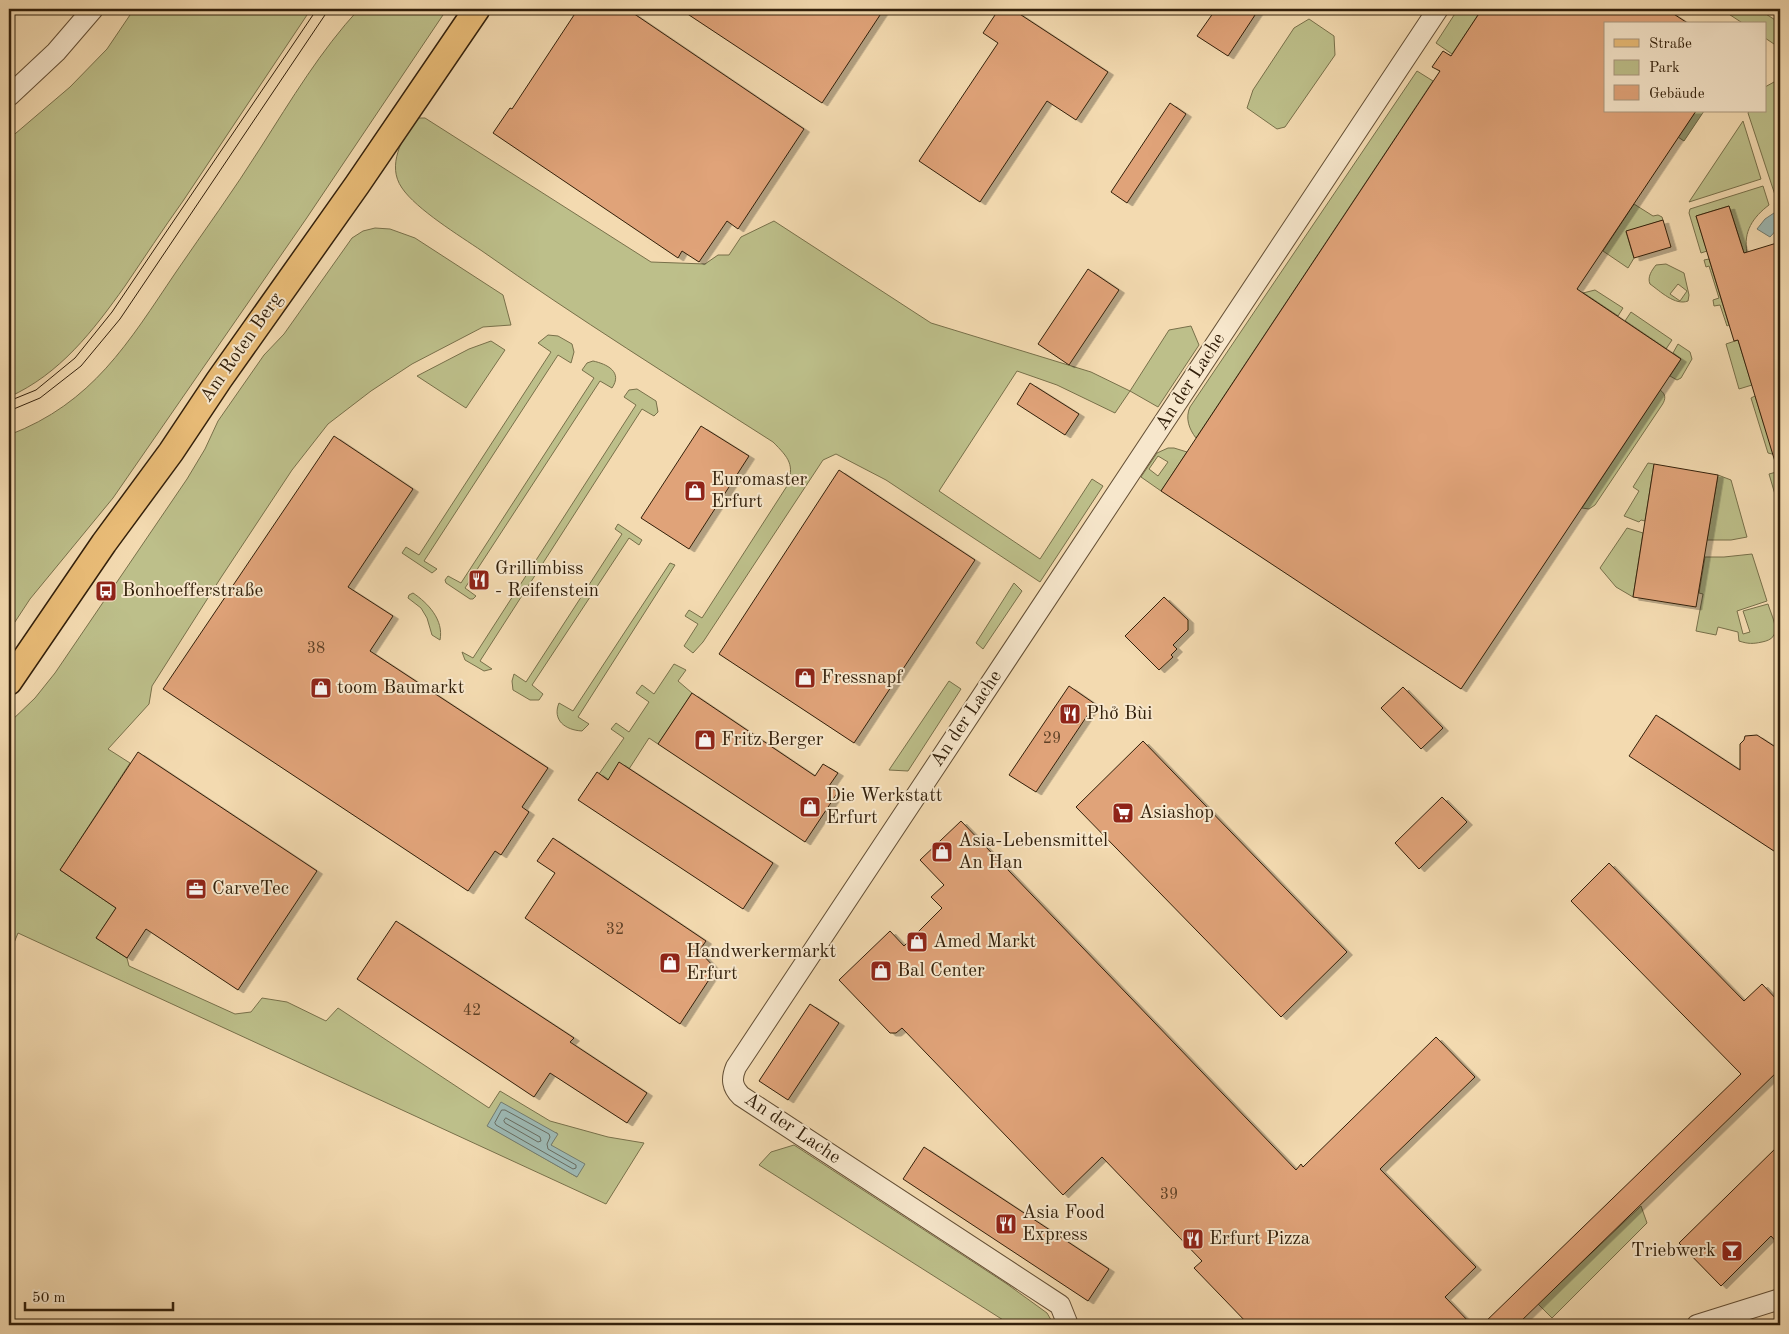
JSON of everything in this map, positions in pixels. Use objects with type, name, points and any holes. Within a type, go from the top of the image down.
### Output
[{"type":"main road","name":"Am Roten Berg","points":[[9,682],[104,543],[171,452],[225,372],[368,170],[476,10]]},
{"type":"street","points":[[9,96],[56,52],[93,9]]},
{"type":"street","name":"An der Lache","points":[[1068,1325],[1060,1305],[741,1096],[733,1085],[733,1074],[1438,9]]},
{"type":"street","points":[[1697,1325],[1780,1299]]},
{"type":"green space","points":[[133,9],[311,9],[183,201],[101,319],[60,364],[9,397],[9,139],[70,87],[107,49]]},
{"type":"green space","points":[[359,9],[447,9],[306,219],[113,498],[30,599],[9,631],[9,435],[38,422],[64,406],[106,368],[141,323],[240,179],[307,76],[332,41]]},
{"type":"green space","points":[[1458,9],[1482,9],[1452,54],[1436,43]]},
{"type":"green space","points":[[1721,9],[1758,9],[1780,23],[1780,48],[1766,39],[1766,22],[1741,22]]},
{"type":"green space","points":[[1309,19],[1334,36],[1335,55],[1285,127],[1277,129],[1247,108],[1253,90],[1294,28]]},
{"type":"green space","points":[[1417,71],[1433,81],[1196,438],[1188,423],[1190,407]]},
{"type":"green space","points":[[1780,81],[1780,199],[1777,201],[1748,113],[1766,112],[1766,86]]},
{"type":"green space","points":[[1695,112],[1703,112],[1684,141],[1678,137]]},
{"type":"green space","points":[[414,118],[425,118],[651,262],[705,264],[718,255],[729,255],[741,237],[774,221],[931,323],[1091,372],[1130,391],[1115,413],[1057,385],[1017,371],[939,491],[1040,559],[1092,479],[1103,486],[1040,582],[886,480],[836,454],[823,460],[703,642],[693,653],[684,646],[698,624],[685,616],[689,610],[702,618],[787,486],[790,467],[787,457],[773,442],[554,300],[417,205],[402,188],[397,179],[396,170],[396,161],[401,143]]},
{"type":"green space","points":[[1743,121],[1761,179],[1689,202]]},
{"type":"green space","points":[[1763,186],[1769,205],[1751,225],[1746,238],[1747,252],[1744,253],[1729,206],[1696,216],[1707,251],[1701,253],[1689,213],[1690,209]]},
{"type":"green space","points":[[1634,204],[1653,216],[1658,215],[1662,217],[1663,220],[1626,232],[1634,258],[1628,268],[1603,251]]},
{"type":"green space","points":[[375,228],[390,229],[415,238],[503,295],[511,325],[483,327],[412,364],[371,391],[328,424],[292,470],[220,579],[152,686],[149,704],[108,749],[130,763],[60,870],[116,908],[96,938],[127,958],[129,966],[235,1014],[251,1012],[262,998],[287,1002],[326,1021],[338,1008],[489,1108],[500,1091],[550,1121],[608,1137],[644,1143],[606,1204],[18,933],[9,955],[9,723],[35,698],[55,673],[187,479],[205,449],[218,421],[264,355],[284,334],[352,238],[363,231]],"holes":[[[488,1126],[557,1133],[551,1145],[577,1177]]]},
{"type":"green space","points":[[1709,259],[1729,325],[1727,326],[1720,305],[1714,306],[1713,300],[1719,298],[1709,266],[1706,267],[1704,260]]},
{"type":"green space","points":[[1666,264],[1684,273],[1689,295],[1688,301],[1683,302],[1673,300],[1650,284],[1650,276],[1656,265]],"holes":[[[1678,284],[1687,291],[1680,301],[1670,294]]]},
{"type":"green space","points":[[1595,290],[1623,308],[1618,316],[1583,293]]},
{"type":"green space","points":[[1631,312],[1672,340],[1666,349],[1625,321]]},
{"type":"green space","points":[[1191,326],[1199,345],[1158,407],[1130,391],[1169,330]]},
{"type":"green space","points":[[548,335],[558,336],[572,344],[574,352],[571,363],[558,355],[424,561],[437,569],[432,573],[402,553],[406,547],[419,555],[551,352],[538,343]]},
{"type":"green space","points":[[1738,340],[1752,385],[1739,389],[1726,344]]},
{"type":"green space","points":[[491,341],[505,350],[466,408],[417,376],[469,349]]},
{"type":"green space","points":[[1678,344],[1690,352],[1692,359],[1681,378],[1677,380],[1670,376],[1681,359],[1673,353]]},
{"type":"green space","points":[[593,361],[603,364],[615,373],[615,382],[612,388],[600,381],[465,588],[476,596],[470,599],[446,583],[445,580],[448,576],[461,583],[594,378],[582,370],[587,363]]},
{"type":"green space","points":[[637,389],[656,401],[658,412],[654,416],[642,409],[480,661],[492,669],[484,671],[465,660],[462,652],[473,658],[636,405],[624,397],[629,390]]},
{"type":"green space","points":[[1660,390],[1665,397],[1662,405],[1595,505],[1589,509],[1582,508]]},
{"type":"green space","points":[[1755,396],[1770,443],[1780,439],[1780,451],[1772,454],[1768,453],[1751,398]]},
{"type":"green space","points":[[1168,448],[1187,452],[1161,491],[1141,477],[1157,453]],"holes":[[[1158,456],[1168,462],[1158,476],[1149,469]]]},
{"type":"green space","points":[[1648,463],[1654,464],[1645,521],[1641,520],[1639,522],[1624,516],[1639,491],[1633,487]]},
{"type":"green space","points":[[1780,471],[1780,508],[1779,508],[1769,474]]},
{"type":"green space","points":[[1718,475],[1731,480],[1747,537],[1731,540],[1707,540]]},
{"type":"green space","points":[[618,524],[642,540],[639,545],[629,538],[532,685],[543,694],[539,700],[530,700],[513,690],[512,681],[514,674],[526,682],[622,534],[615,529]]},
{"type":"green space","points":[[1627,528],[1643,533],[1633,597],[1616,587],[1600,568]]},
{"type":"green space","points":[[1752,554],[1767,601],[1737,611],[1743,634],[1750,632],[1743,611],[1768,604],[1775,627],[1773,637],[1762,642],[1745,643],[1739,641],[1738,632],[1718,627],[1716,635],[1696,631],[1703,594],[1699,593],[1705,557]]},
{"type":"green space","points":[[670,563],[675,565],[578,717],[589,724],[582,731],[565,726],[557,714],[559,703],[573,711]]},
{"type":"green space","points":[[1014,583],[1022,591],[983,649],[976,643]]},
{"type":"green space","points":[[413,593],[434,613],[440,626],[440,640],[432,635],[427,618],[421,608],[408,598]]},
{"type":"green space","points":[[674,664],[686,670],[678,681],[692,693],[658,744],[649,738],[629,769],[608,780],[599,774],[624,738],[611,729],[616,723],[629,732],[649,702],[636,693],[642,685],[654,694]]},
{"type":"green space","points":[[949,681],[961,689],[908,771],[889,770]]},
{"type":"green space","points":[[794,1145],[1007,1284],[1047,1313],[1054,1325],[1011,1325],[759,1165],[771,1152]]},
{"type":"green space","points":[[1641,1206],[1647,1223],[1552,1318],[1538,1304]]},
{"type":"water","points":[[1780,209],[1780,226],[1770,237],[1757,229],[1765,219]]},
{"type":"water","points":[[501,1102],[558,1134],[551,1145],[585,1164],[577,1177],[487,1126]]},
{"type":"building","points":[[578,9],[627,9],[804,129],[738,229],[727,221],[699,262],[682,251],[678,258],[493,133],[510,108],[512,109]]},
{"type":"building","points":[[680,9],[884,9],[822,103]]},
{"type":"building","points":[[999,9],[1012,9],[1108,72],[1076,120],[1047,101],[980,202],[919,161],[998,43],[983,33]]},
{"type":"building","points":[[1216,9],[1259,9],[1228,56],[1197,36]]},
{"type":"building","points":[[1482,9],[1666,9],[1686,22],[1604,22],[1604,112],[1695,112],[1577,289],[1681,359],[1461,689],[1161,491],[1440,71],[1432,67],[1443,51],[1451,56]]},
{"type":"building","points":[[1170,103],[1186,114],[1127,203],[1111,192]]},
{"type":"building","points":[[1729,206],[1744,253],[1780,242],[1780,326],[1776,328],[1780,342],[1780,465],[1776,465],[1738,340],[1734,341],[1696,216]]},
{"type":"building","points":[[1663,220],[1671,247],[1634,258],[1626,231]]},
{"type":"building","points":[[1088,269],[1119,290],[1069,365],[1038,344]]},
{"type":"building","points":[[1030,383],[1079,414],[1065,435],[1017,404]]},
{"type":"building","points":[[701,426],[749,456],[689,549],[641,518]]},
{"type":"building","points":[[334,436],[413,489],[348,587],[393,616],[370,651],[548,768],[522,807],[529,812],[501,855],[495,851],[468,891],[163,689]]},
{"type":"building","points":[[1654,464],[1718,475],[1696,607],[1633,597]]},
{"type":"building","points":[[839,470],[975,560],[854,743],[719,654]]},
{"type":"building","points":[[1164,597],[1188,620],[1188,630],[1173,645],[1177,649],[1171,655],[1173,657],[1159,670],[1125,636]]},
{"type":"building","points":[[1069,686],[1095,704],[1036,792],[1009,775]]},
{"type":"building","points":[[1403,687],[1443,728],[1421,749],[1381,708]]},
{"type":"building","points":[[692,693],[815,776],[823,764],[838,773],[829,786],[838,792],[805,842],[658,744]]},
{"type":"building","points":[[1656,715],[1740,770],[1740,744],[1745,736],[1757,735],[1780,750],[1780,855],[1629,756]]},
{"type":"building","points":[[1143,741],[1347,952],[1281,1017],[1076,807]]},
{"type":"building","name":"CarveTec","points":[[138,752],[317,871],[238,990],[146,929],[127,958],[96,938],[116,908],[60,870]]},
{"type":"building","points":[[619,762],[773,863],[743,909],[578,800],[597,772],[608,780]]},
{"type":"building","points":[[1442,797],[1467,822],[1419,869],[1395,843]]},
{"type":"building","points":[[961,821],[1296,1170],[1301,1164],[1303,1167],[1436,1037],[1475,1077],[1380,1169],[1476,1267],[1445,1297],[1472,1325],[1249,1325],[1194,1268],[1202,1261],[1102,1157],[1063,1195],[902,1028],[896,1033],[890,1033],[839,980],[890,931],[904,946],[942,908],[931,897],[944,885],[920,860]]},
{"type":"building","points":[[553,838],[706,941],[699,951],[716,969],[680,1024],[525,918],[555,873],[537,861]]},
{"type":"building","points":[[1609,863],[1744,1001],[1762,984],[1780,1003],[1780,1069],[1517,1325],[1482,1325],[1741,1074],[1571,901]]},
{"type":"building","points":[[396,921],[574,1038],[570,1042],[647,1093],[627,1123],[550,1073],[534,1097],[357,979]]},
{"type":"building","points":[[810,1004],[839,1023],[788,1100],[759,1081]]},
{"type":"building","points":[[1780,1144],[1780,1246],[1771,1236],[1721,1286],[1679,1243]]},
{"type":"building","name":"Asia Food Express","points":[[924,1147],[1109,1269],[1088,1301],[903,1179]]},
{"type":"tram line","points":[[9,401],[36,390],[75,358],[112,312],[317,9]]},
{"type":"tram line","points":[[9,411],[40,398],[81,366],[120,319],[329,9]]},
{"type":"place","name":"Euromaster Erfurt","points":[[695,491]]},
{"type":"place","name":"Grillimbiss - Reifenstein","points":[[479,580]]},
{"type":"place","name":"Bonhoefferstraße","points":[[106,591]]},
{"type":"place","name":"Fressnapf","points":[[805,678]]},
{"type":"place","name":"toom Baumarkt","points":[[321,688]]},
{"type":"place","name":"Phở Bùi","points":[[1070,714]]},
{"type":"place","name":"Fritz Berger","points":[[705,740]]},
{"type":"place","name":"Die Werkstatt Erfurt","points":[[810,807]]},
{"type":"place","name":"Asiashop","points":[[1123,813]]},
{"type":"place","name":"Asia-Lebensmittel An Han","points":[[942,852]]},
{"type":"place","name":"CarveTec","points":[[196,889]]},
{"type":"place","name":"Amed Markt","points":[[917,942]]},
{"type":"place","name":"Handwerkermarkt Erfurt","points":[[670,963]]},
{"type":"place","name":"Bal Center","points":[[881,971]]},
{"type":"place","name":"Asia Food Express","points":[[1006,1224]]},
{"type":"place","name":"Erfurt Pizza","points":[[1193,1239]]},
{"type":"place","name":"Triebwerk","points":[[1732,1251]]}]
